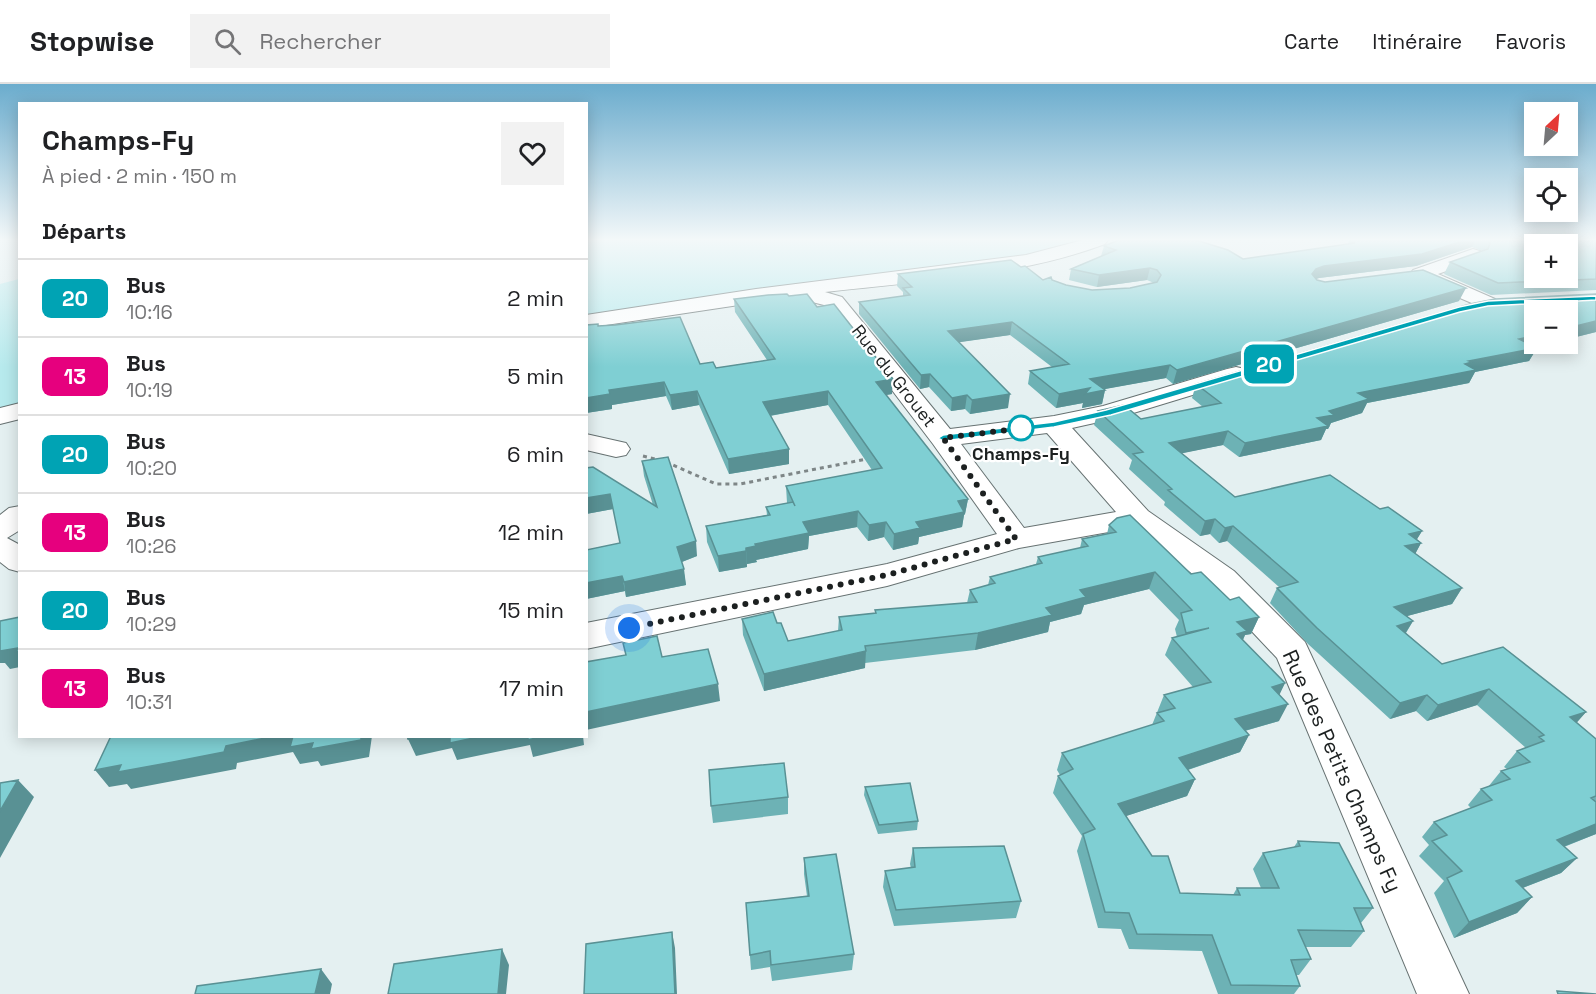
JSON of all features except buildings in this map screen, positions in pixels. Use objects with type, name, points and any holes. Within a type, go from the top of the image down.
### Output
[{"type":"street","points":[[588,321],[852,282]]},
{"type":"street","points":[[784,292],[815,295],[835,301],[841,292],[860,282]]},
{"type":"street","points":[[1415,282],[1454,311],[1499,303],[1426,282]]},
{"type":"street","name":"Rue du Grouet","points":[[835,301],[943,438],[1016,539]]},
{"type":"street","points":[[943,438],[1054,424],[1108,412],[1252,369]]},
{"type":"street","points":[[0,416],[18,412]]},
{"type":"street","name":"Rue des Petits Champs Fy","points":[[1054,424],[1137,518],[1222,579],[1292,651],[1443,994]]},
{"type":"street","points":[[588,442],[616,449]]},
{"type":"street","points":[[0,530],[18,516]]},
{"type":"street","points":[[588,636],[887,575],[1016,539],[1137,518]]},
{"type":"street","points":[[0,546],[18,560]]},
{"type":"path","points":[[616,449],[675,464],[716,484],[740,484],[878,457]]},
{"type":"shaded area","points":[[18,282],[18,413],[0,417],[0,284]]},
{"type":"shaded area","points":[[588,282],[877,282],[588,325]]},
{"type":"bus line","name":"20","points":[[943,438],[1054,424],[1108,412],[1459,309],[1488,303],[1596,298]]},
{"type":"place","name":"Champs-Fy","points":[[1021,428]]},
{"type":"route","points":[[629,628],[887,575],[1016,539],[943,438],[1032,427],[1021,428]]}]
